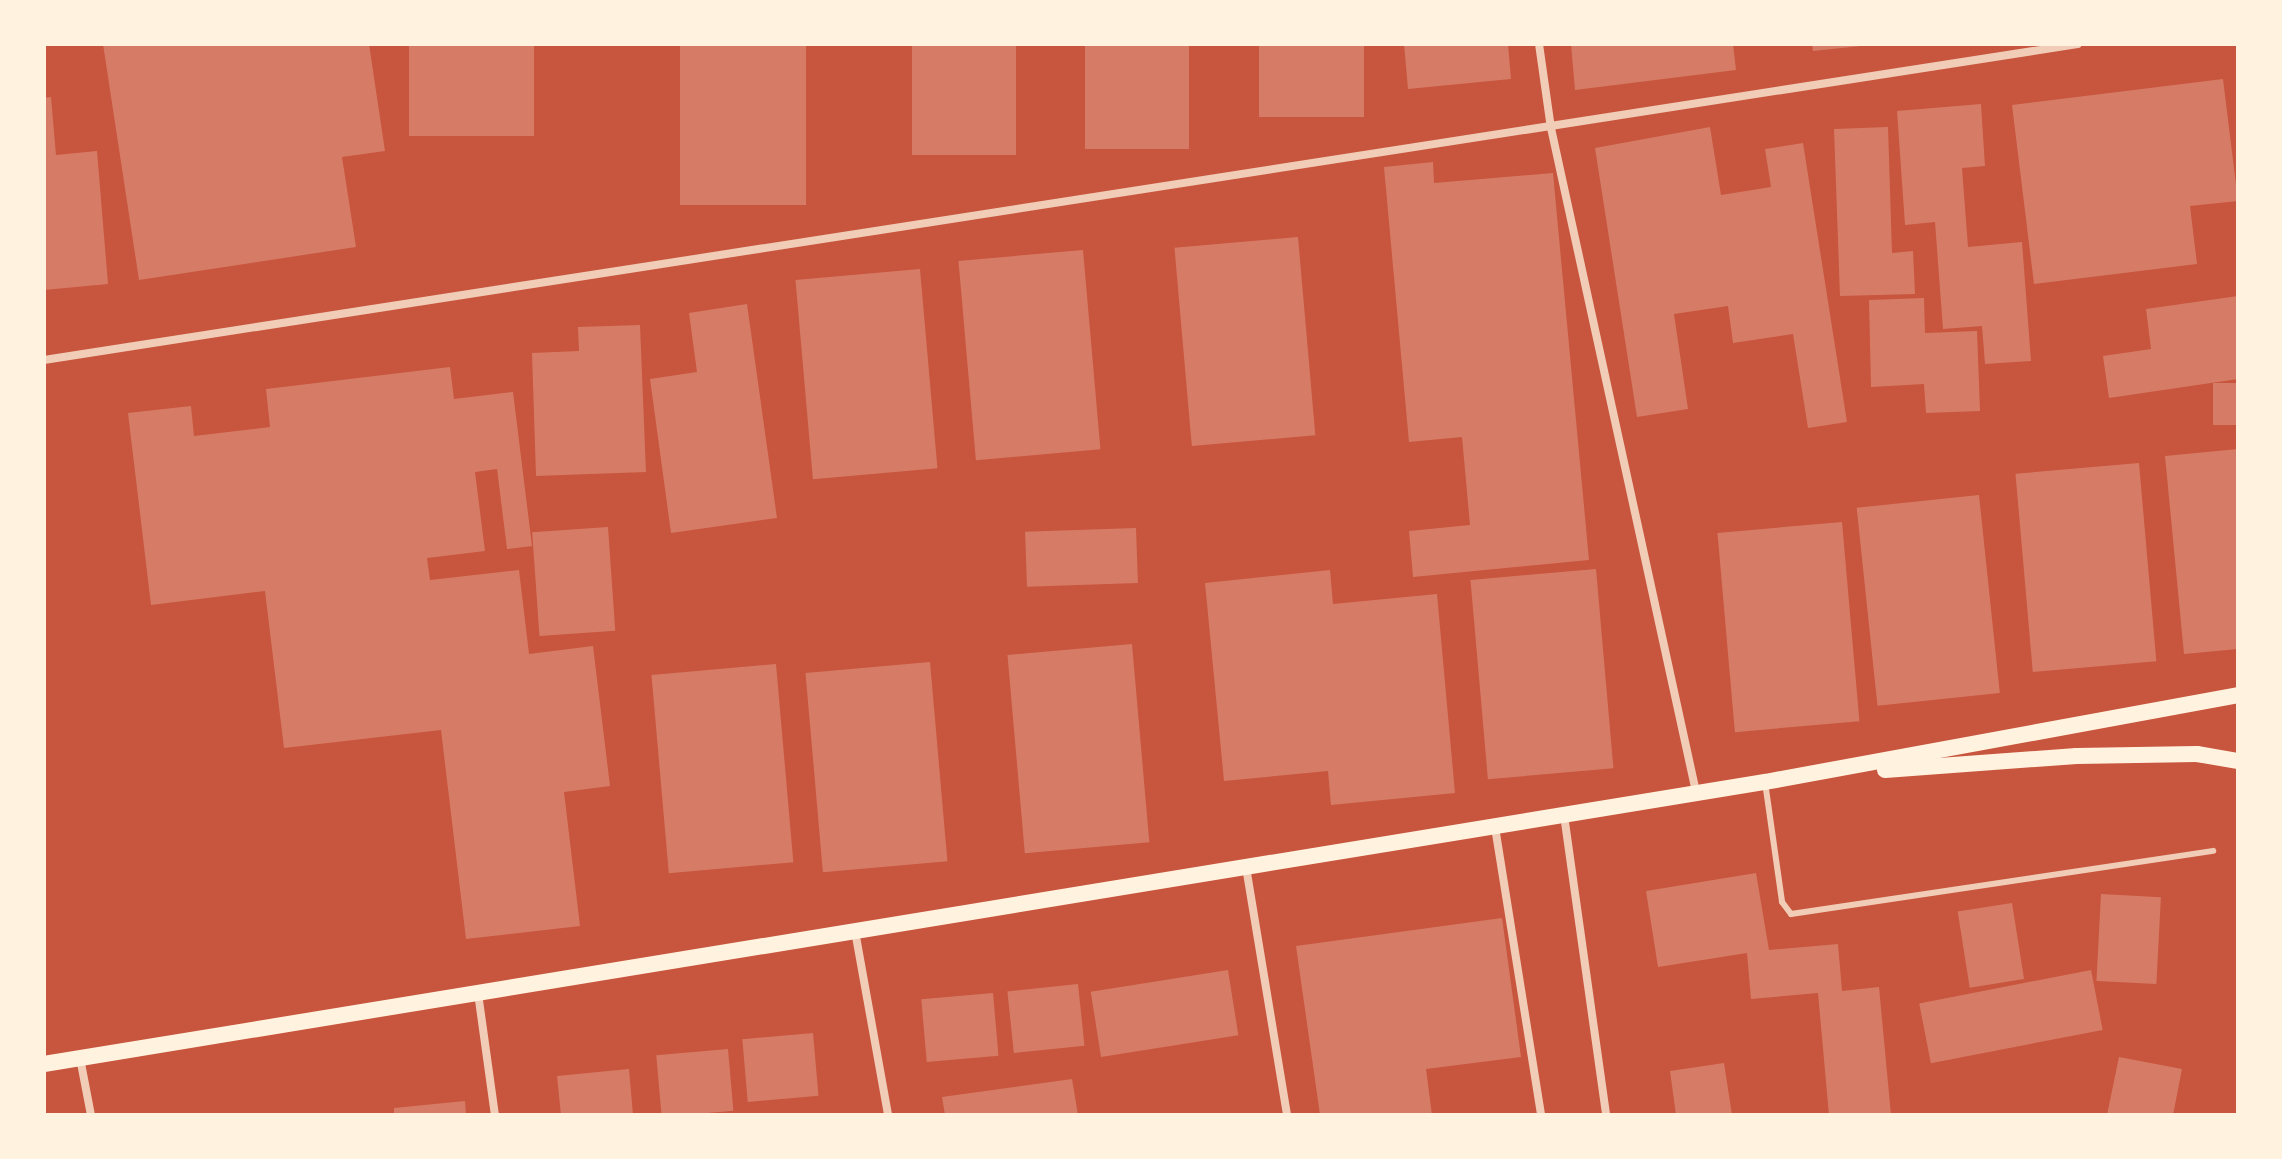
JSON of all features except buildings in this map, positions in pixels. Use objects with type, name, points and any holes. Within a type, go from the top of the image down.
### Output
[{"type":"main road","points":[[44,1064],[1765,782],[2238,695]]},
{"type":"main road","points":[[1806,775],[2076,756],[2197,754],[2238,761]]},
{"type":"street","points":[[1539,44],[1551,128],[1696,792]]},
{"type":"street","points":[[44,360],[2078,44]]},
{"type":"street","points":[[1564,814],[1606,1115]]},
{"type":"street","points":[[1495,826],[1541,1115]]},
{"type":"street","points":[[1246,867],[1287,1115]]},
{"type":"street","points":[[855,931],[888,1115]]},
{"type":"street","points":[[478,993],[495,1115]]},
{"type":"street","points":[[80,1058],[91,1115]]},
{"type":"lane","points":[[1765,782],[1782,902],[1791,914],[2213,851]]}]
